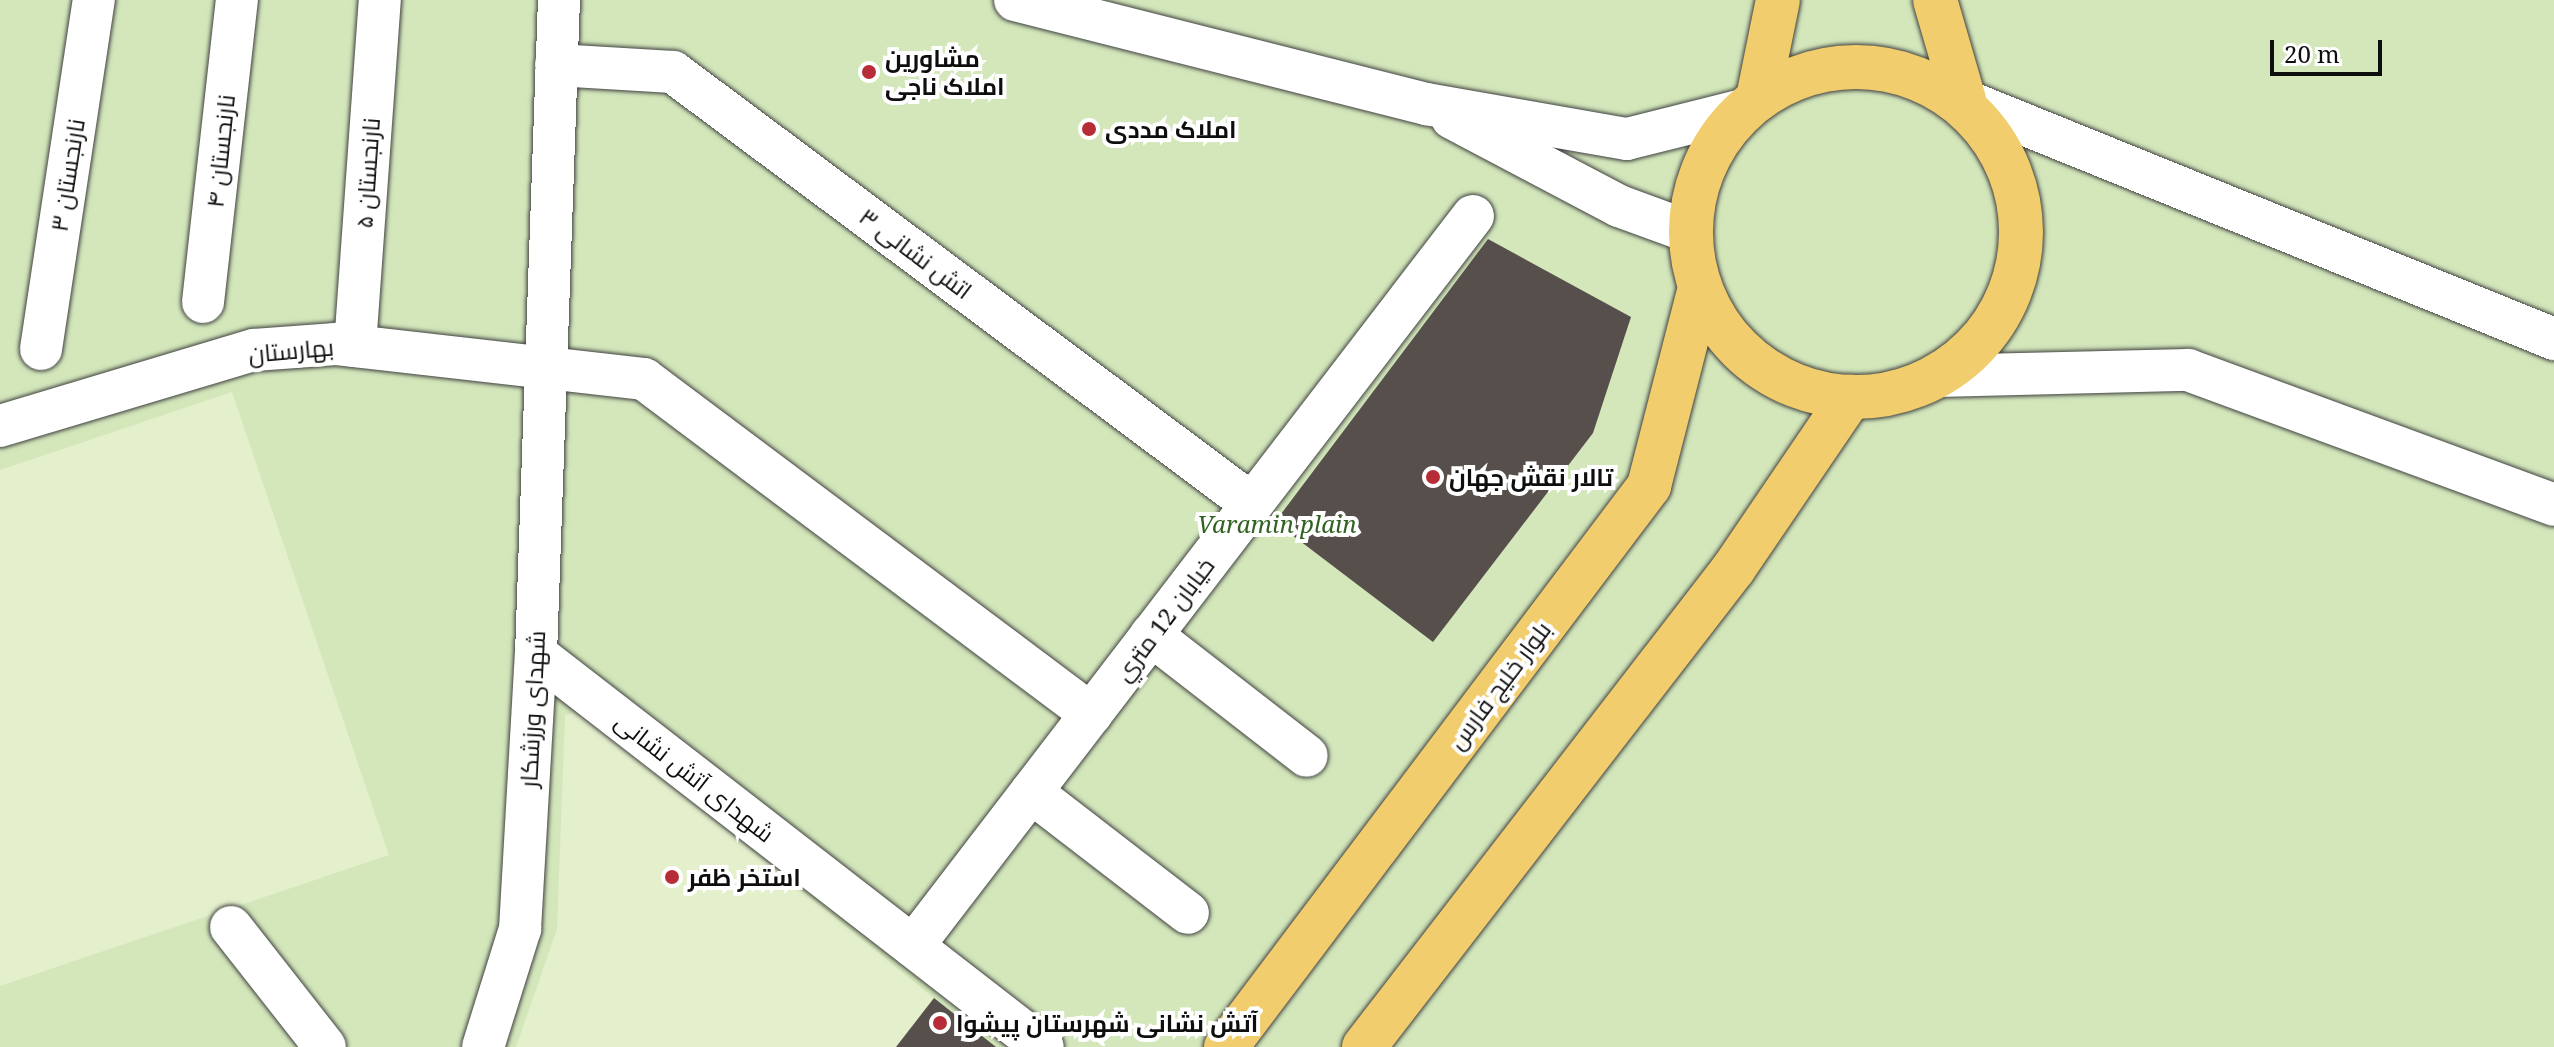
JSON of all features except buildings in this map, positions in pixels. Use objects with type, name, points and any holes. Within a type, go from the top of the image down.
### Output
[{"type":"main road","points":[[1752,104],[1778,0]]},
{"type":"main road","points":[[1935,0],[1964,100],[2011,173],[2021,220],[2018,268],[2000,313],[1974,349],[1938,376],[1895,393],[1850,397],[1802,388],[1758,365],[1723,331],[1700,288],[1690,232],[1699,176],[1723,132],[1752,104],[1804,74],[1856,66],[1907,74],[1964,100]]},
{"type":"main road","name":"بلوار خلیج فارس","points":[[1226,1047],[1649,486],[1700,288]]},
{"type":"main road","points":[[1364,1047],[1734,568],[1850,397]]},
{"type":"street","name":"نارنجستان ۳","points":[[41,349],[94,0]]},
{"type":"street","name":"نارنجستان ۴","points":[[203,302],[237,0]]},
{"type":"street","name":"نارنجستان ۵","points":[[355,346],[380,0]]},
{"type":"street","name":"شهدای ورزشکار","points":[[483,1047],[520,929],[536,654],[559,0]]},
{"type":"street","points":[[1015,0],[1426,104],[1627,139],[1752,104]]},
{"type":"street","name":"اتش نشانی ۳","points":[[556,65],[673,72],[1252,504]]},
{"type":"street","points":[[1964,100],[2554,339]]},
{"type":"street","points":[[1426,104],[1619,206],[1690,232]]},
{"type":"street","name":"خيابان 12 متري","points":[[913,946],[1473,216]]},
{"type":"street","name":"بهارستان","points":[[0,426],[254,350],[355,346],[544,365],[644,379],[1091,714]]},
{"type":"street","points":[[1938,376],[2188,370],[2554,505]]},
{"type":"street","points":[[1151,635],[1307,756]]},
{"type":"street","name":"شهدای آتش نشانی","points":[[536,654],[1043,1047]]},
{"type":"street","points":[[1031,792],[1188,913]]},
{"type":"street","points":[[231,927],[325,1047]]},
{"type":"green space","name":"Varamin plain","points":[[0,0],[2554,0],[2554,1047],[0,1047]]},
{"type":"green space","points":[[232,392],[389,855],[0,986],[0,470]]},
{"type":"green space","name":"استخر ظفر","points":[[580,711],[934,998],[896,1047],[516,1047],[557,929],[565,715]]},
{"type":"place","name":"مشاورین املاک ناجی","points":[[869,72]]},
{"type":"place","name":"املاک مددی","points":[[1089,129]]},
{"type":"place","name":"تالار نقش جهان","points":[[1433,477]]},
{"type":"place","name":"استخر ظفر","points":[[672,877]]},
{"type":"place","name":"آتش نشانی شهرستان پیشوا","points":[[940,1023]]}]
